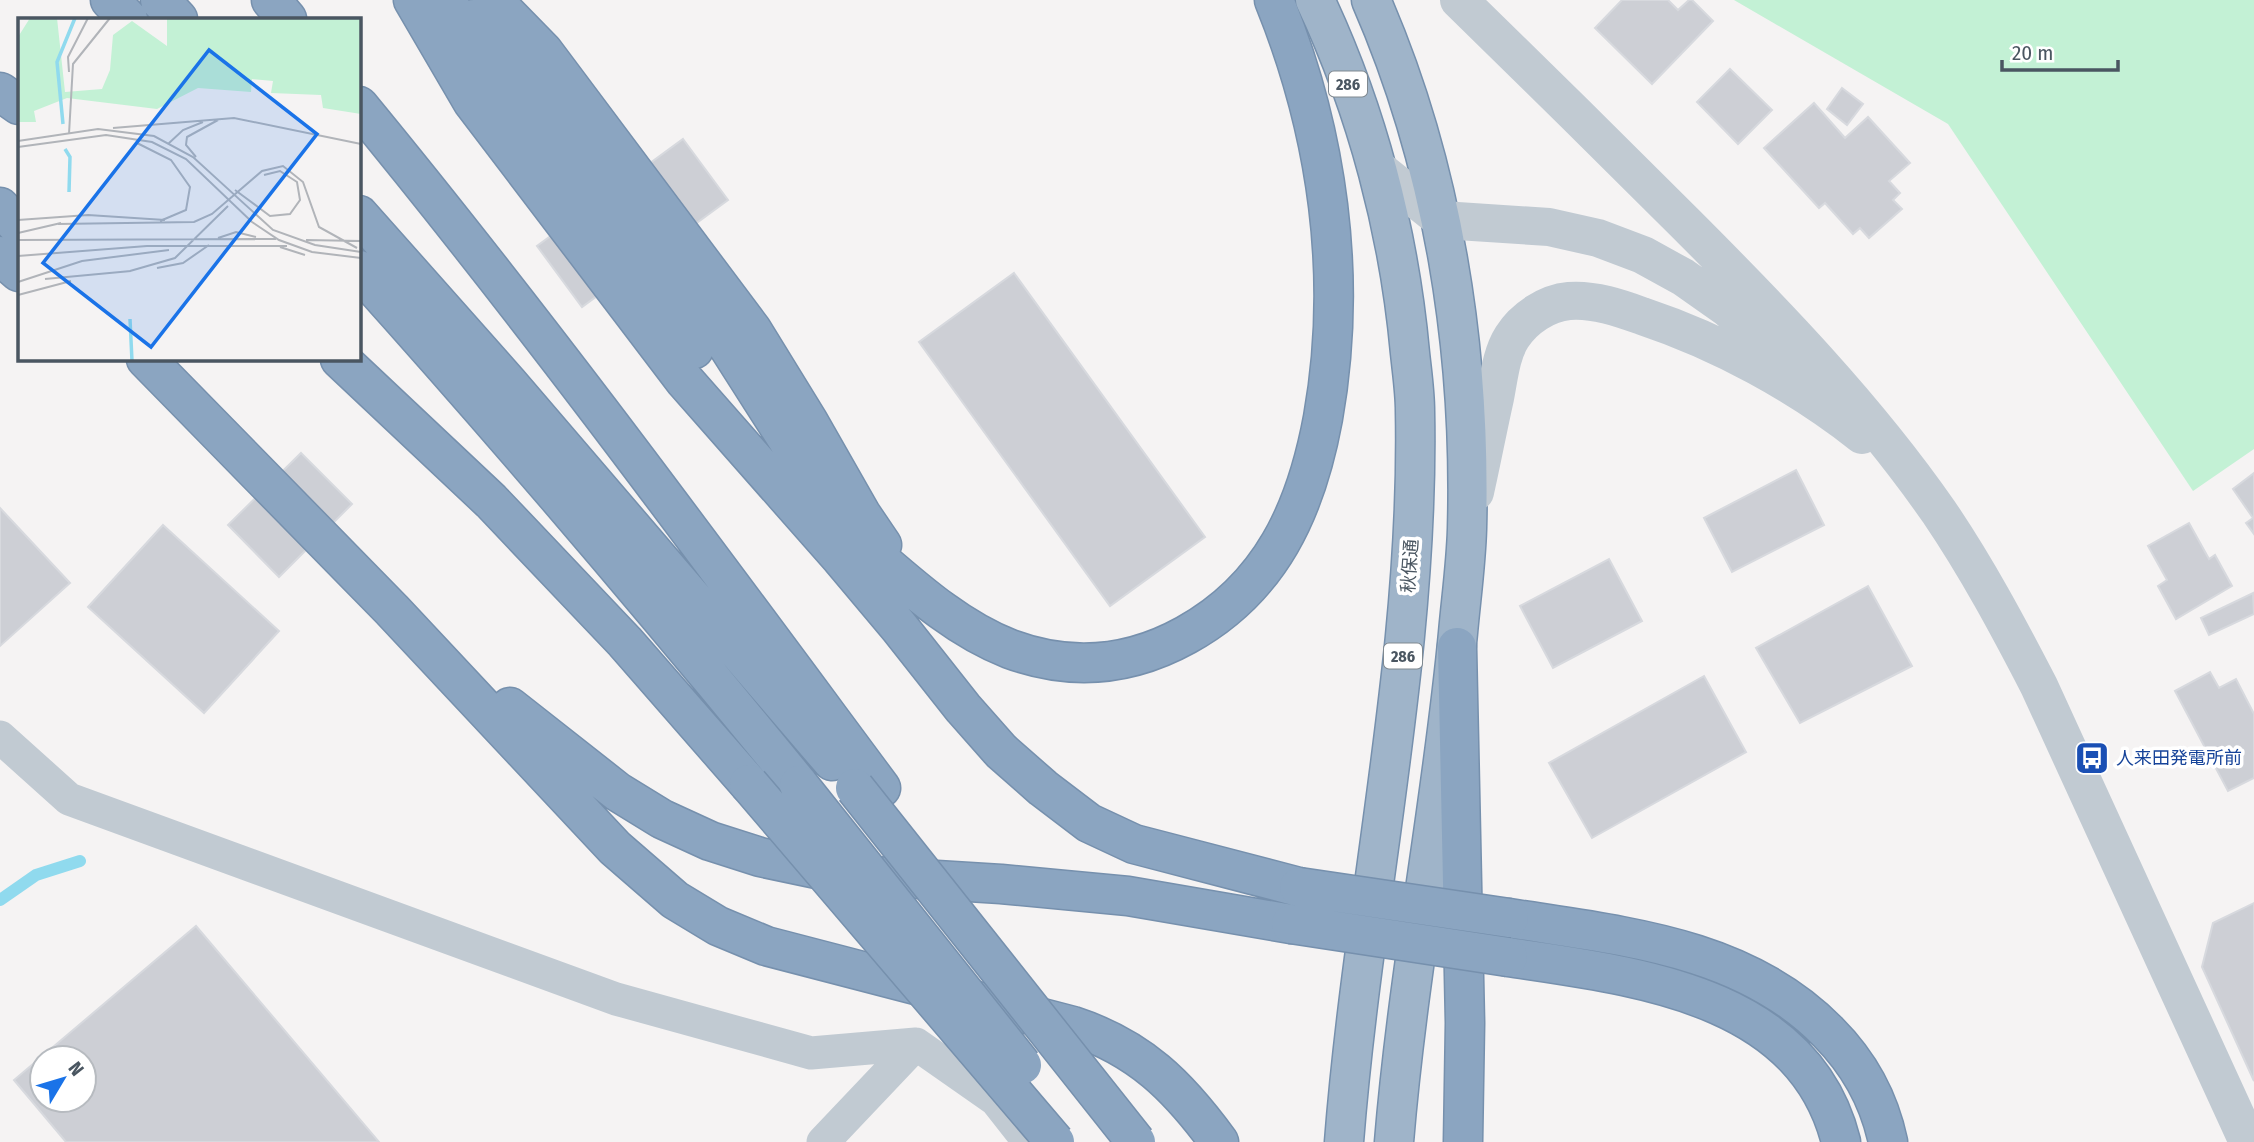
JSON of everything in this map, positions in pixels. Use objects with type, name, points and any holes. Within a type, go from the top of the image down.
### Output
[{"type":"highway","points":[[110,0],[127,18]]},
{"type":"highway","points":[[160,0],[177,18]]},
{"type":"highway","points":[[271,0],[286,18]]},
{"type":"highway","points":[[413,0],[472,100],[685,381],[899,627],[963,708],[1001,751],[1043,788],[1089,822],[1134,844],[1299,887],[1509,918],[1678,948],[1728,965],[1772,986],[1810,1013],[1842,1046],[1868,1082],[1884,1121],[1888,1142]]},
{"type":"highway","points":[[440,0],[472,100]]},
{"type":"highway","points":[[446,0],[495,84],[705,365],[846,530]]},
{"type":"highway","points":[[455,0],[520,67],[729,348],[846,530],[899,627]]},
{"type":"highway","points":[[468,0],[543,51]]},
{"type":"highway","points":[[493,0],[543,51],[752,330],[808,421],[860,514],[912,586]]},
{"type":"highway","points":[[753,459],[846,530],[942,611],[1010,649],[1082,664],[1120,661],[1159,650],[1226,610],[1257,579],[1282,544],[1301,501],[1317,449],[1330,377],[1335,308],[1333,238],[1308,101],[1288,34],[1274,0]]},
{"type":"highway","name":"秋保通","points":[[1315,0],[1353,95],[1378,169],[1397,253],[1415,408],[1415,489],[1401,678],[1349,1074],[1344,1142]]},
{"type":"highway","points":[[1371,0],[1402,80],[1424,149],[1441,220],[1462,372],[1468,446],[1467,532],[1449,724],[1409,996],[1394,1142]]},
{"type":"highway","points":[[0,92],[18,105]]},
{"type":"highway","points":[[360,107],[620,438],[868,788],[1136,1142]]},
{"type":"highway","points":[[0,207],[18,226]]},
{"type":"highway","points":[[360,216],[868,788],[1148,1142]]},
{"type":"highway","points":[[0,257],[18,271]]},
{"type":"highway","points":[[360,271],[627,575],[927,942],[1081,1142]]},
{"type":"highway","points":[[128,360],[210,425]]},
{"type":"highway","points":[[147,360],[393,610],[615,848],[675,900],[718,926],[766,946],[1103,1036],[1135,1055],[1166,1079],[1194,1109],[1219,1142]]},
{"type":"highway","points":[[341,360],[491,501],[625,642],[1055,1142]]},
{"type":"highway","points":[[808,421],[846,530]]},
{"type":"highway","points":[[393,610],[570,756],[618,792],[662,819],[710,841],[760,857],[840,874],[1128,896],[1291,925],[1617,973],[1670,986],[1716,1003],[1757,1024],[1792,1054],[1820,1091],[1837,1126],[1841,1142]]},
{"type":"highway","points":[[1457,647],[1465,1023],[1463,1142]]},
{"type":"street","points":[[1459,0],[1571,109],[1793,334],[1892,450],[1938,511],[1991,596],[2039,686],[2248,1142]]},
{"type":"street","points":[[1378,169],[1441,220],[1549,227],[1598,237],[1643,255],[1683,276],[1727,308],[1813,384],[1885,454],[1938,511]]},
{"type":"street","points":[[1467,532],[1502,361],[1511,338],[1528,318],[1548,307],[1568,301],[1595,303],[1626,310],[1677,327],[1735,355],[1820,405],[1885,454]]},
{"type":"street","points":[[0,737],[69,799],[616,999],[811,1053],[916,1044],[996,1100],[1029,1142]]},
{"type":"street","points":[[824,1142],[916,1044]]},
{"type":"green space","points":[[1734,0],[2254,0],[2254,449],[2193,491],[1948,124]]},
{"type":"building","points":[[1622,0],[1668,0],[1678,10],[1692,0],[1713,21],[1652,84],[1595,28]]},
{"type":"building","points":[[1730,69],[1772,110],[1738,144],[1697,102]]},
{"type":"building","points":[[1842,88],[1863,104],[1847,125],[1827,109]]},
{"type":"building","points":[[1814,103],[1845,138],[1868,117],[1910,163],[1889,181],[1900,193],[1893,200],[1902,209],[1869,238],[1860,228],[1853,234],[1825,203],[1819,208],[1764,148]]},
{"type":"building","points":[[683,139],[728,200],[582,307],[537,246]]},
{"type":"building","points":[[1014,273],[1205,537],[1110,606],[919,342]]},
{"type":"building","points":[[301,453],[352,504],[279,577],[228,525]]},
{"type":"building","points":[[1796,470],[1824,525],[1732,572],[1704,518]]},
{"type":"building","points":[[2254,473],[2254,534],[2246,523],[2253,518],[2233,489]]},
{"type":"building","points":[[0,508],[70,583],[0,646]]},
{"type":"building","points":[[2189,523],[2209,559],[2215,555],[2232,586],[2176,619],[2158,586],[2167,580],[2148,546]]},
{"type":"building","points":[[163,525],[279,631],[204,713],[88,607]]},
{"type":"building","points":[[1609,559],[1642,621],[1553,668],[1520,606]]},
{"type":"building","points":[[1868,586],[1912,666],[1800,723],[1756,648]]},
{"type":"building","points":[[2253,593],[2254,614],[2209,635],[2201,618]]},
{"type":"building","points":[[2210,672],[2219,688],[2236,679],[2254,714],[2254,778],[2228,791],[2175,691]]},
{"type":"building","points":[[1704,676],[1746,752],[1592,838],[1549,763]]},
{"type":"building","points":[[2254,903],[2254,1081],[2202,967],[2213,923]]},
{"type":"building","points":[[196,926],[379,1142],[66,1142],[43,1114],[98,1114],[98,1044],[57,1044]]},
{"type":"building","points":[[28,1068],[28,1097],[14,1080]]},
{"type":"waterway","points":[[0,900],[36,875],[80,861]]},
{"type":"place","name":"人来田発電所前","points":[[2092,758]]}]
